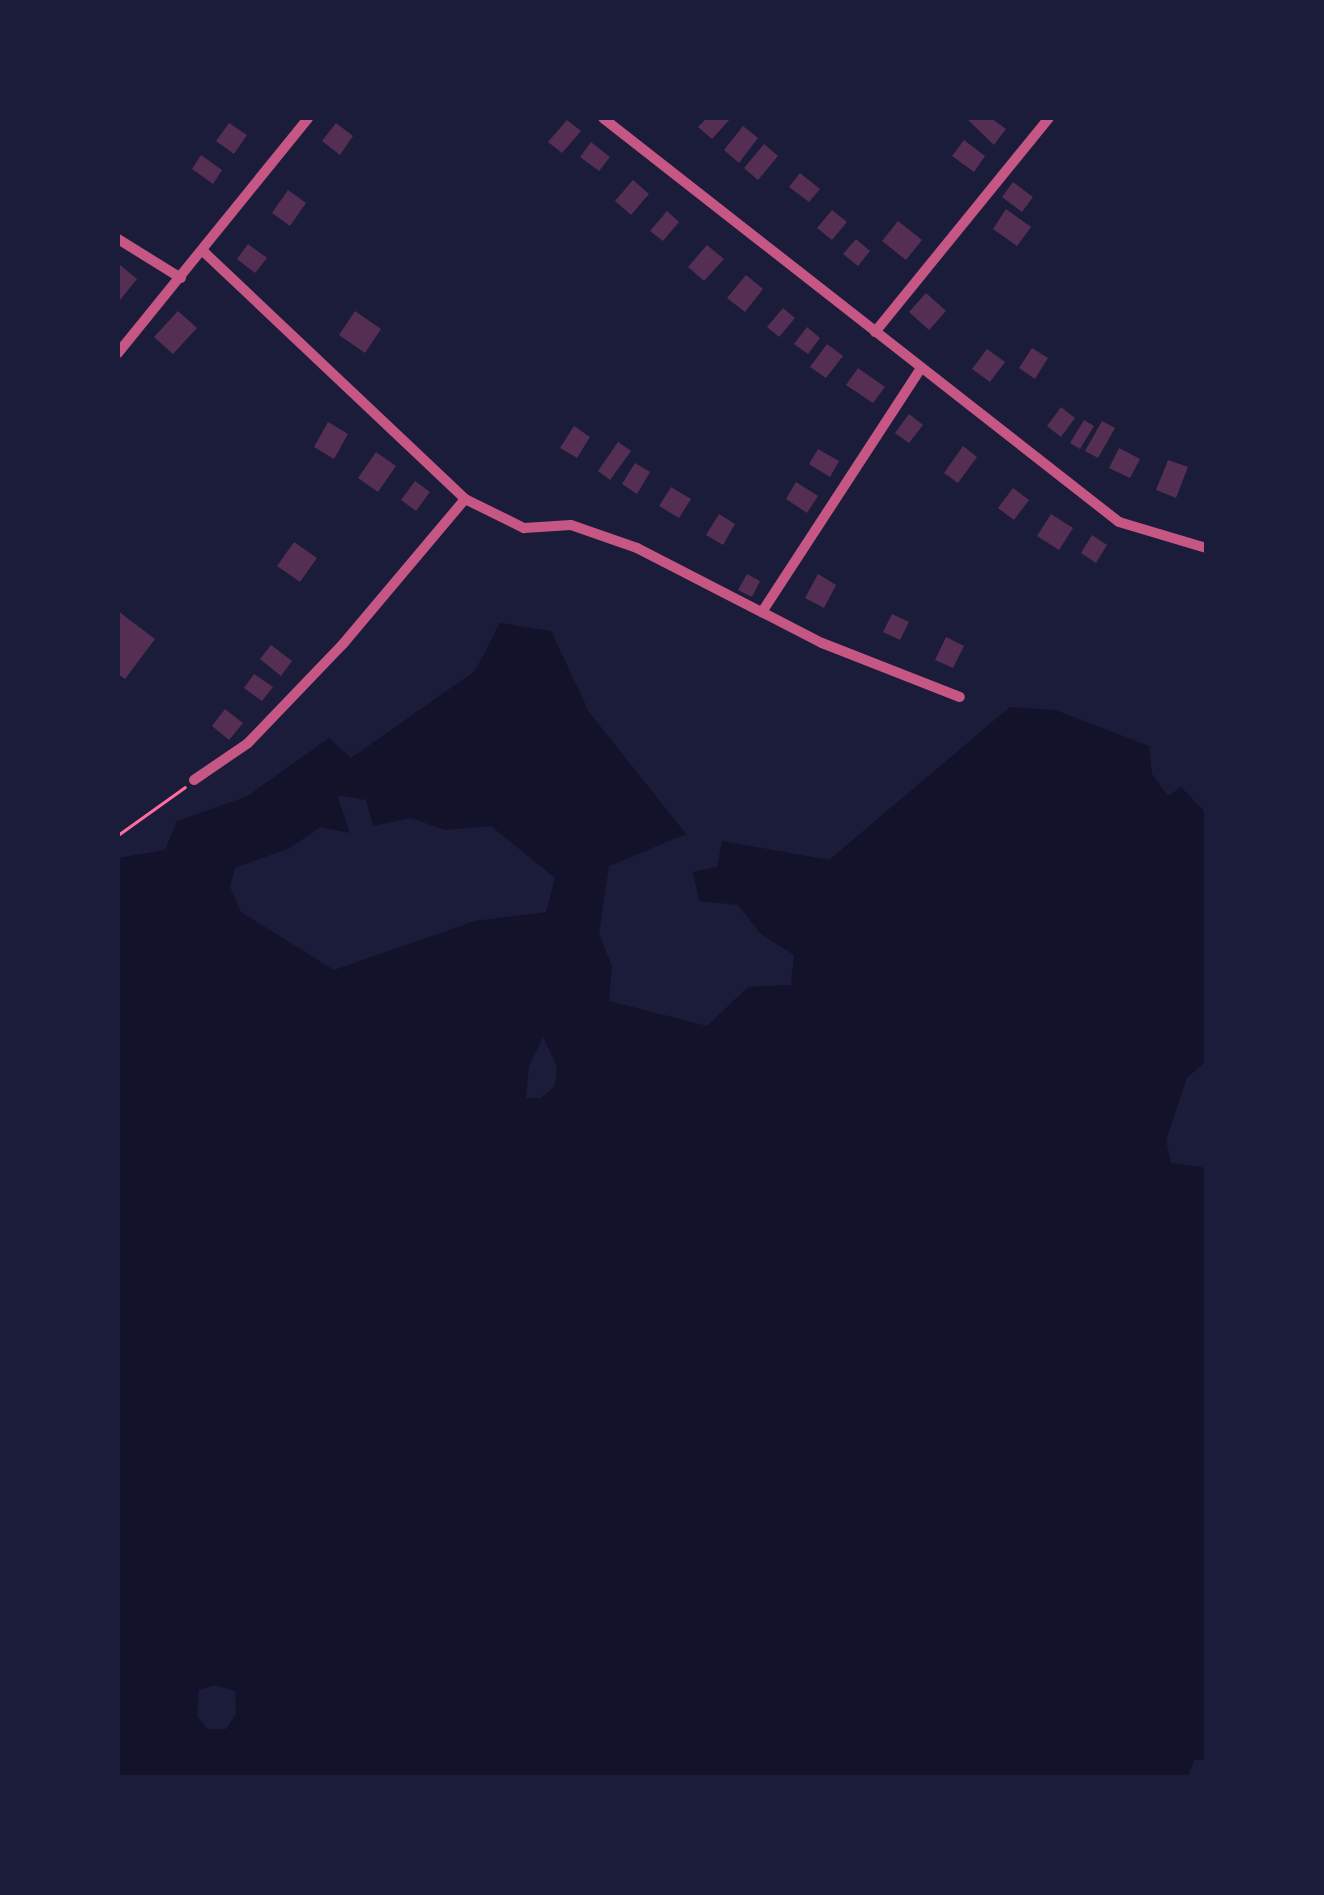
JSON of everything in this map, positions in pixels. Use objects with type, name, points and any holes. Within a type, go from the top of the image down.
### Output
[{"type":"street","points":[[118,353],[204,252],[308,118]]},
{"type":"street","points":[[603,118],[919,371],[1119,522],[1206,548]]},
{"type":"street","points":[[875,332],[1049,118]]},
{"type":"street","points":[[118,239],[180,278]]},
{"type":"street","points":[[204,252],[464,498],[524,528],[571,525],[605,535],[762,612],[960,697]]},
{"type":"street","points":[[762,612],[919,371]]},
{"type":"street","points":[[194,780],[224,764],[302,686],[464,498]]},
{"type":"path","points":[[118,835],[194,780]]},
{"type":"shaded area","points":[[500,623],[551,631],[589,712],[686,834],[609,866],[599,934],[612,966],[609,1001],[707,1026],[748,987],[791,985],[794,955],[761,934],[738,905],[699,901],[693,872],[717,867],[722,841],[829,860],[1010,707],[1055,710],[1149,746],[1152,774],[1168,796],[1181,787],[1206,813],[1206,1061],[1187,1078],[1166,1140],[1171,1163],[1206,1168],[1206,1760],[1194,1760],[1188,1777],[118,1777],[118,858],[165,850],[177,821],[246,797],[329,738],[351,758],[475,671]],"holes":[[[337,795],[366,800],[373,826],[411,818],[445,830],[491,826],[555,878],[546,912],[475,921],[334,970],[241,912],[230,887],[235,868],[290,848],[320,827],[350,833]],[[543,1037],[557,1067],[555,1086],[541,1098],[526,1098],[529,1066]],[[215,1685],[235,1691],[236,1714],[226,1729],[207,1729],[197,1716],[199,1690]]]},
{"type":"building","points":[[707,118],[731,118],[712,139],[698,127]]},
{"type":"building","points":[[966,118],[991,118],[1006,129],[994,145]]},
{"type":"building","points":[[567,120],[581,131],[562,153],[548,142]]},
{"type":"building","points":[[229,123],[247,135],[234,154],[216,141]]},
{"type":"building","points":[[336,123],[353,136],[340,155],[322,141]]},
{"type":"building","points":[[743,126],[758,138],[739,163],[724,150]]},
{"type":"building","points":[[964,140],[985,156],[974,172],[952,156]]},
{"type":"building","points":[[591,142],[610,157],[599,171],[580,157]]},
{"type":"building","points":[[764,144],[778,156],[758,180],[744,168]]},
{"type":"building","points":[[201,155],[222,170],[213,184],[192,169]]},
{"type":"building","points":[[800,173],[820,189],[809,202],[789,187]]},
{"type":"building","points":[[633,180],[649,194],[631,215],[615,201]]},
{"type":"building","points":[[1013,182],[1033,197],[1022,212],[1002,197]]},
{"type":"building","points":[[288,190],[306,203],[290,226],[272,213]]},
{"type":"building","points":[[1006,209],[1031,227],[1017,246],[993,229]]},
{"type":"building","points":[[832,210],[847,222],[832,240],[817,228]]},
{"type":"building","points":[[667,211],[679,222],[663,241],[650,231]]},
{"type":"building","points":[[898,221],[922,240],[906,260],[882,241]]},
{"type":"building","points":[[856,239],[870,251],[858,266],[843,254]]},
{"type":"building","points":[[248,244],[267,258],[255,273],[237,259]]},
{"type":"building","points":[[707,245],[724,259],[704,281],[688,267]]},
{"type":"building","points":[[120,265],[137,279],[120,300],[118,298]]},
{"type":"building","points":[[746,275],[763,289],[745,312],[727,298]]},
{"type":"building","points":[[926,293],[946,311],[929,330],[909,312]]},
{"type":"building","points":[[783,308],[795,318],[779,337],[767,327]]},
{"type":"building","points":[[178,311],[197,328],[173,354],[154,337]]},
{"type":"building","points":[[355,311],[381,329],[365,353],[339,335]]},
{"type":"building","points":[[807,327],[820,338],[808,354],[794,344]]},
{"type":"building","points":[[827,344],[843,356],[826,378],[810,367]]},
{"type":"building","points":[[1032,348],[1048,358],[1035,379],[1019,368]]},
{"type":"building","points":[[987,349],[1005,362],[990,382],[972,369]]},
{"type":"building","points":[[858,368],[885,387],[873,403],[846,385]]},
{"type":"building","points":[[1061,407],[1075,418],[1061,437],[1047,426]]},
{"type":"building","points":[[909,414],[923,425],[909,443],[895,433]]},
{"type":"building","points":[[1084,420],[1094,426],[1080,449],[1070,443]]},
{"type":"building","points":[[1102,421],[1115,428],[1098,458],[1085,451]]},
{"type":"building","points":[[328,422],[348,434],[334,459],[314,447]]},
{"type":"building","points":[[574,426],[590,437],[577,458],[560,448]]},
{"type":"building","points":[[618,442],[631,451],[610,480],[598,471]]},
{"type":"building","points":[[963,446],[977,457],[958,483],[944,473]]},
{"type":"building","points":[[1119,448],[1140,459],[1130,478],[1109,468]]},
{"type":"building","points":[[818,449],[839,461],[830,477],[809,464]]},
{"type":"building","points":[[376,452],[396,466],[378,492],[358,478]]},
{"type":"building","points":[[1168,460],[1188,467],[1176,498],[1156,490]]},
{"type":"building","points":[[635,463],[650,472],[637,494],[622,484]]},
{"type":"building","points":[[415,481],[430,492],[416,511],[401,500]]},
{"type":"building","points":[[796,482],[818,496],[807,513],[786,499]]},
{"type":"building","points":[[671,487],[691,499],[679,518],[659,506]]},
{"type":"building","points":[[1013,488],[1029,500],[1014,520],[998,508]]},
{"type":"building","points":[[719,514],[735,524],[723,545],[706,535]]},
{"type":"building","points":[[1051,514],[1073,528],[1059,550],[1037,536]]},
{"type":"building","points":[[1092,535],[1107,545],[1096,563],[1081,553]]},
{"type":"building","points":[[294,542],[317,558],[300,582],[277,566]]},
{"type":"building","points":[[747,574],[760,581],[752,597],[738,590]]},
{"type":"building","points":[[818,574],[836,585],[824,608],[805,598]]},
{"type":"building","points":[[118,611],[155,639],[125,679],[118,674]]},
{"type":"building","points":[[892,614],[909,622],[900,640],[883,632]]},
{"type":"building","points":[[946,637],[964,646],[953,668],[935,660]]},
{"type":"building","points":[[271,645],[292,661],[281,676],[260,659]]},
{"type":"building","points":[[254,674],[273,687],[262,701],[244,688]]},
{"type":"building","points":[[225,709],[243,723],[229,740],[212,726]]}]
